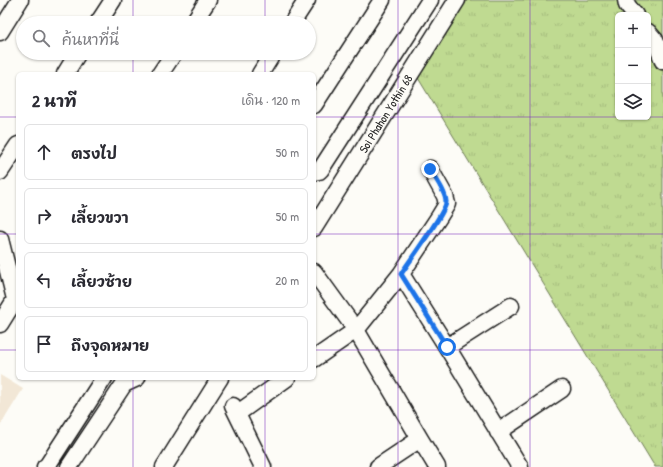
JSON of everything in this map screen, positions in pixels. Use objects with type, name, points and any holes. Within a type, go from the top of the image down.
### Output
[{"type":"street","points":[[0,32],[20,0]]},
{"type":"street","points":[[103,16],[114,0]]},
{"type":"street","points":[[198,16],[208,0]]},
{"type":"street","points":[[297,16],[307,0]]},
{"type":"street","points":[[316,102],[382,0]]},
{"type":"street","points":[[316,172],[319,171],[430,0]]},
{"type":"street","name":"Soi Phahon Yothin 68","points":[[316,225],[457,0]]},
{"type":"street","points":[[626,0],[627,5],[633,12]]},
{"type":"street","points":[[651,35],[655,40],[663,60]]},
{"type":"street","points":[[66,72],[74,60]]},
{"type":"street","points":[[161,72],[169,60]]},
{"type":"street","points":[[261,72],[269,60]]},
{"type":"street","points":[[0,172],[16,148]]},
{"type":"street","points":[[316,358],[356,330],[401,274],[439,217],[446,204],[445,196],[430,169]]},
{"type":"street","points":[[0,239],[16,294]]},
{"type":"street","points":[[401,274],[520,467]]},
{"type":"street","points":[[316,275],[356,330],[437,467]]},
{"type":"street","points":[[0,324],[16,299]]},
{"type":"street","points":[[447,347],[511,306]]},
{"type":"street","points":[[45,467],[103,380]]},
{"type":"street","points":[[164,467],[219,380]]},
{"type":"street","points":[[263,467],[235,410],[285,380]]},
{"type":"street","points":[[69,467],[131,381]]},
{"type":"street","points":[[498,432],[562,389]]},
{"type":"street","points":[[378,467],[420,439]]},
{"type":"shaded area","points":[[0,375],[23,389],[0,426]]},
{"type":"green space","points":[[467,0],[663,0],[663,467],[655,467],[418,78]]},
{"type":"route","points":[[430,169],[445,196],[446,204],[401,274],[447,347]]}]
